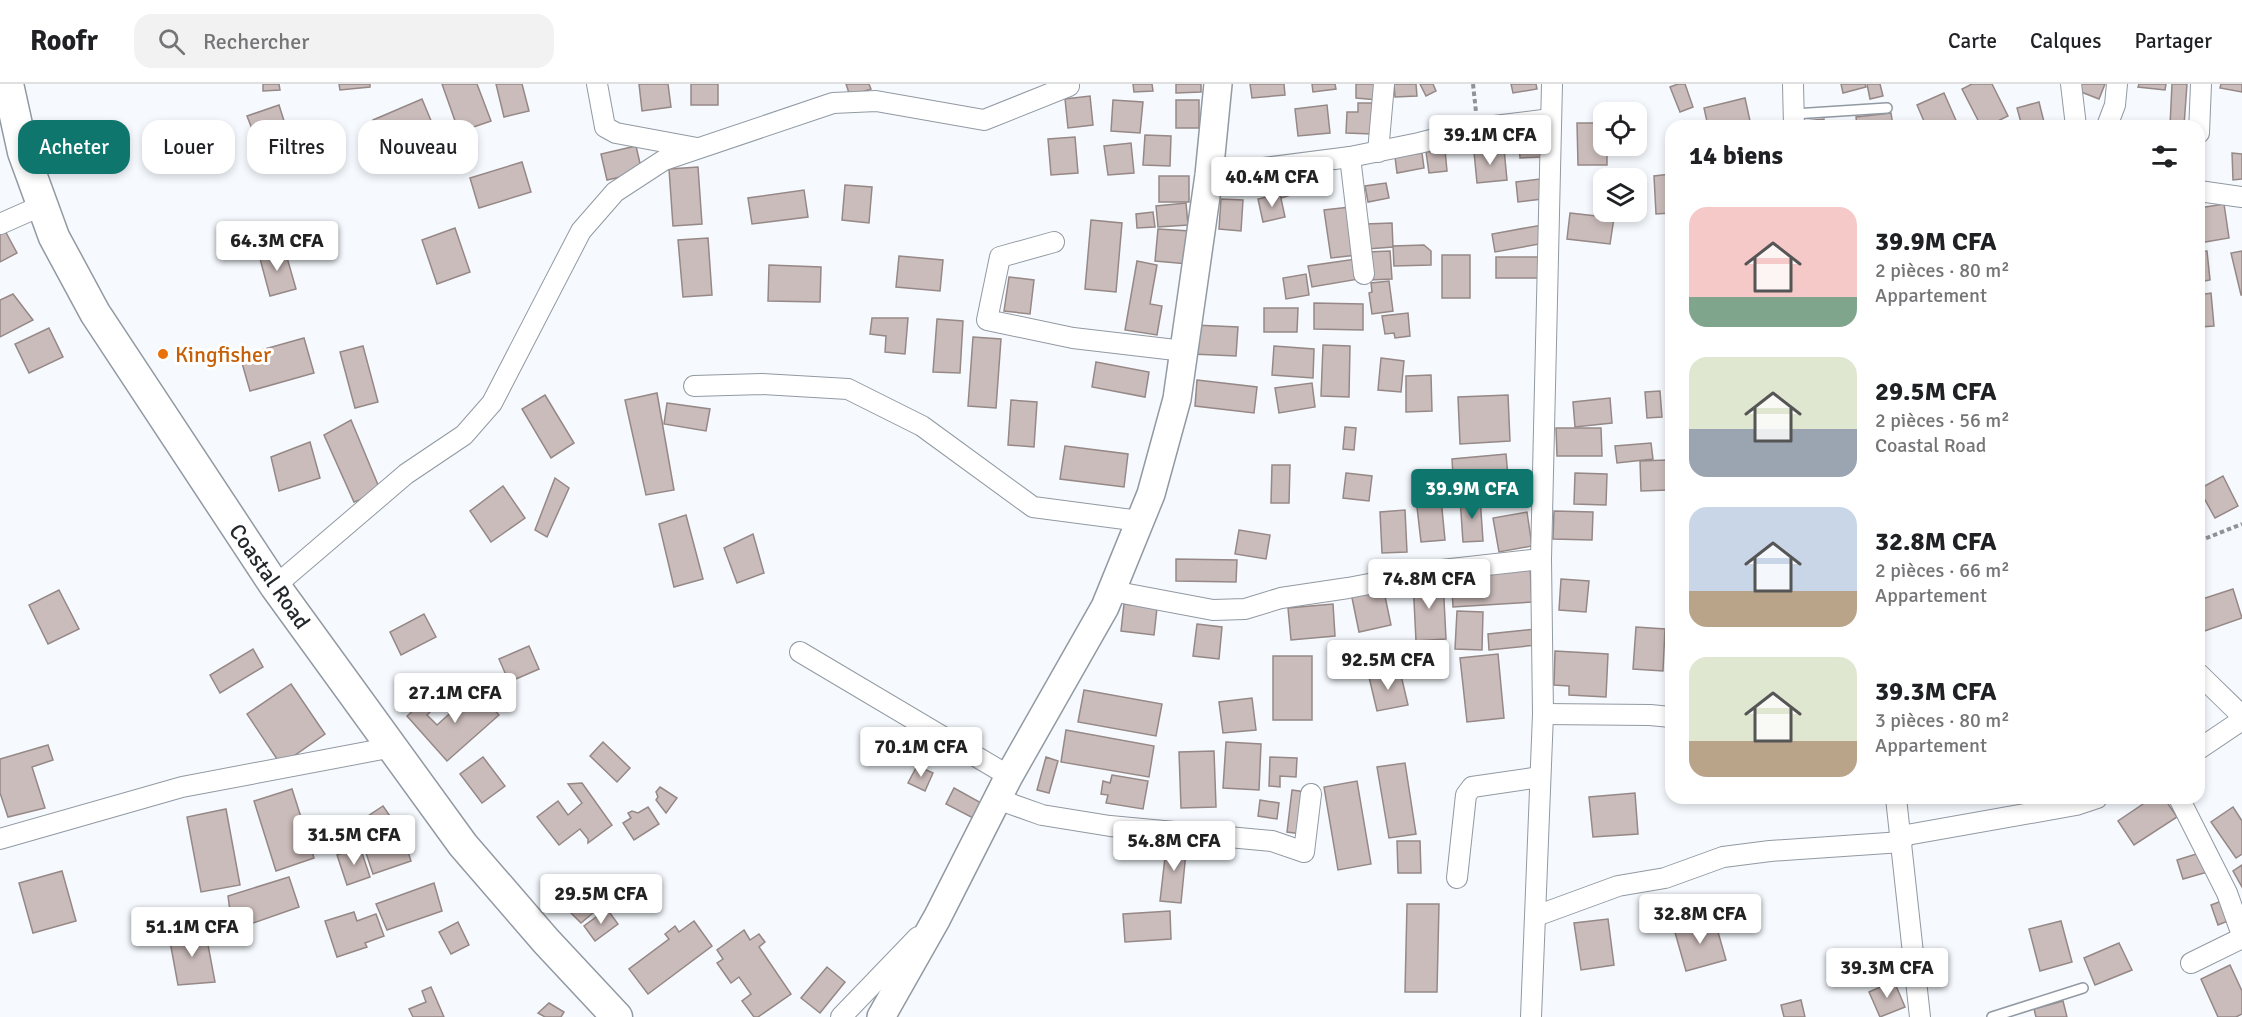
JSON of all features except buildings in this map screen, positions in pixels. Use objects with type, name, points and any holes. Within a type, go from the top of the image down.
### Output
[{"type":"main road","name":"Coastal Road","points":[[8,84],[23,152],[54,237],[95,313],[276,586],[463,845],[546,941],[617,1017]]},
{"type":"street","points":[[597,84],[605,127],[616,133],[699,148]]},
{"type":"street","points":[[881,1017],[937,918],[1003,788],[1105,607],[1151,494],[1174,409],[1184,351],[1209,175],[1218,84]]},
{"type":"street","points":[[1378,152],[1384,84]]},
{"type":"street","points":[[1531,1017],[1543,714],[1540,559],[1552,84]]},
{"type":"street","points":[[1793,84],[1794,120]]},
{"type":"street","points":[[2071,84],[2075,120]]},
{"type":"street","points":[[2109,120],[2115,105],[2117,84]]},
{"type":"street","points":[[2200,120],[2201,84]]},
{"type":"street","points":[[276,586],[406,474],[464,435],[492,403],[581,231],[615,192],[664,160],[833,103],[876,101],[984,120],[1069,86]]},
{"type":"street","points":[[1209,175],[1350,157],[1478,128],[1551,119]]},
{"type":"street","points":[[1350,157],[1364,274]]},
{"type":"street","points":[[2205,192],[2242,197]]},
{"type":"street","points":[[0,224],[43,205]]},
{"type":"street","points":[[1054,242],[999,256],[987,320],[1073,338],[1184,351]]},
{"type":"street","points":[[694,387],[762,384],[848,389],[922,426],[1033,507],[1140,521]]},
{"type":"street","points":[[1112,591],[1214,610],[1245,609],[1281,598],[1442,570],[1540,559]]},
{"type":"street","points":[[800,652],[1042,815],[1110,826],[1272,842],[1304,852],[1311,794]]},
{"type":"street","points":[[2205,680],[2242,718],[2205,745]]},
{"type":"street","points":[[1543,714],[1665,716]]},
{"type":"street","points":[[0,837],[182,787],[393,747]]},
{"type":"street","points":[[1457,878],[1466,795],[1472,787],[1540,777]]},
{"type":"street","points":[[1897,804],[1920,1017]]},
{"type":"street","points":[[1536,916],[1618,886],[1665,878],[1723,857],[1901,839],[2079,804]]},
{"type":"street","points":[[2182,804],[2227,893],[2242,937],[2191,963]]},
{"type":"street","points":[[841,1017],[937,918]]},
{"type":"lane","points":[[1794,120],[1887,108]]},
{"type":"lane","points":[[1992,1017],[2083,988]]},
{"type":"path","points":[[1473,84],[1478,128]]},
{"type":"path","points":[[2205,539],[2242,524]]},
{"type":"place","name":"Kingfisher","points":[[163,354]]}]
